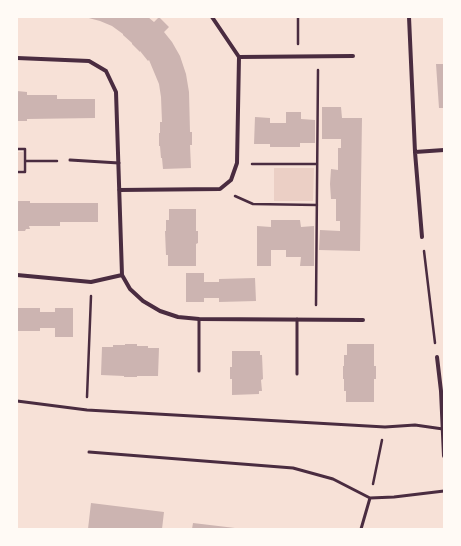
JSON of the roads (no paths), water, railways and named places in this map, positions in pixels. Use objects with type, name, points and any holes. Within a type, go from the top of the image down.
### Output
[{"type":"street","points":[[119,190],[220,189],[232,180],[237,164],[239,57],[212,17]]},
{"type":"street","points":[[409,17],[422,237]]},
{"type":"street","points":[[239,57],[353,56]]},
{"type":"street","points":[[17,58],[89,62],[106,71],[116,92],[122,274],[130,289],[143,301],[160,311],[178,317],[199,319],[364,320]]},
{"type":"street","points":[[416,152],[444,150]]},
{"type":"street","points":[[17,275],[91,282],[122,274]]},
{"type":"street","points":[[437,357],[444,456]]},
{"type":"lane","points":[[70,160],[119,163]]},
{"type":"lane","points":[[199,319],[199,371]]},
{"type":"lane","points":[[297,319],[297,374]]},
{"type":"lane","points":[[17,400],[87,410],[385,427],[415,425],[443,429]]},
{"type":"lane","points":[[89,452],[292,468],[334,479],[370,498],[394,497],[444,491]]},
{"type":"lane","points":[[361,529],[370,498]]}]
